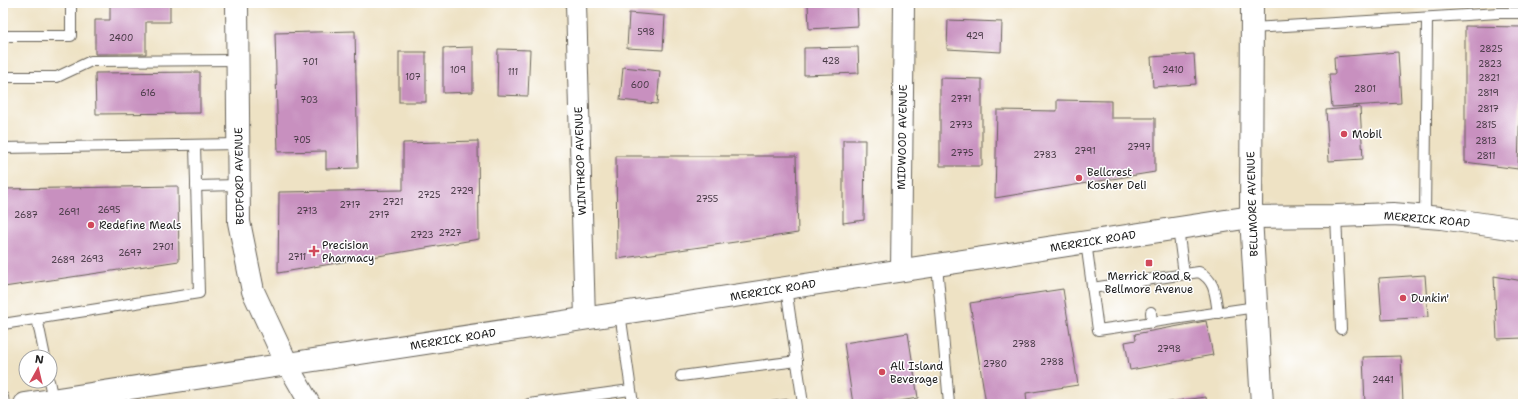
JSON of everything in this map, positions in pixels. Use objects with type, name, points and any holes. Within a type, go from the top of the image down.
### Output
[{"type":"main road","name":"BEDFORD AVENUE","points":[[237,3],[238,222],[253,291],[287,364]]},
{"type":"main road","name":"BELLMORE AVENUE","points":[[1252,3],[1250,217],[1262,404]]},
{"type":"main road","name":"MERRICK ROAD","points":[[25,404],[51,390],[287,364],[1250,217],[1393,214],[1441,218],[1523,230]]},
{"type":"street","name":"WINTHROP AVENUE","points":[[576,3],[585,318]]},
{"type":"street","name":"MIDWOOD AVENUE","points":[[901,270],[904,3]]},
{"type":"street","points":[[287,364],[310,404]]},
{"type":"lane","points":[[3,36],[72,36],[72,3]]},
{"type":"lane","points":[[1252,28],[1499,13],[1523,14]]},
{"type":"lane","points":[[1425,217],[1427,18]]},
{"type":"lane","points":[[3,77],[57,77],[91,61],[238,60]]},
{"type":"lane","points":[[3,148],[238,144]]},
{"type":"lane","points":[[3,324],[199,292],[195,145]]},
{"type":"lane","points":[[196,186],[238,185]]},
{"type":"lane","points":[[1336,216],[1341,329]]},
{"type":"lane","points":[[1178,228],[1179,278]]},
{"type":"lane","points":[[1086,242],[1098,330],[1152,323],[1181,313],[1218,312],[1256,307]]},
{"type":"lane","points":[[937,265],[950,404]]},
{"type":"lane","points":[[1092,288],[1147,284],[1179,278],[1199,272],[1206,276],[1213,285],[1218,312]]},
{"type":"lane","points":[[786,288],[803,404]]},
{"type":"lane","points":[[1151,312],[1152,323]]},
{"type":"lane","points":[[620,314],[633,404]]},
{"type":"lane","points":[[37,318],[43,349]]},
{"type":"lane","points":[[681,376],[797,361]]},
{"type":"lane","points":[[529,404],[630,390]]},
{"type":"lane","points":[[3,397],[4,404]]},
{"type":"building","points":[[110,3],[170,3],[170,22],[146,22],[146,54],[95,54],[95,20],[110,20]]},
{"type":"building","points":[[808,3],[857,3],[858,26],[809,29]]},
{"type":"building","points":[[629,13],[665,16],[663,50],[627,48]]},
{"type":"building","points":[[948,20],[1002,22],[1001,52],[947,49]]},
{"type":"building","points":[[1465,26],[1522,27],[1518,169],[1465,162]]},
{"type":"building","points":[[355,31],[358,168],[326,169],[326,151],[278,152],[275,33]]},
{"type":"building","points":[[473,47],[473,92],[443,93],[443,48]]},
{"type":"building","points":[[858,47],[859,73],[804,75],[804,48]]},
{"type":"building","points":[[498,49],[530,50],[528,96],[497,95]]},
{"type":"building","points":[[399,52],[426,52],[426,102],[399,102]]},
{"type":"building","points":[[1398,52],[1401,103],[1332,107],[1329,74],[1335,74],[1334,57]]},
{"type":"building","points":[[1194,54],[1196,84],[1153,87],[1151,57]]},
{"type":"building","points":[[623,67],[660,71],[657,104],[620,100]]},
{"type":"building","points":[[200,72],[200,113],[96,114],[95,73]]},
{"type":"building","points":[[940,78],[982,79],[982,166],[940,166]]},
{"type":"building","points":[[1057,100],[1111,101],[1111,118],[1155,118],[1155,172],[995,198],[997,110],[1057,111]]},
{"type":"building","name":"Mobil","points":[[1360,107],[1363,159],[1329,161],[1326,110]]},
{"type":"building","points":[[843,140],[865,140],[864,220],[843,223]]},
{"type":"building","points":[[478,141],[479,239],[278,273],[279,192],[403,190],[403,143]]},
{"type":"building","points":[[616,156],[796,156],[798,233],[617,259]]},
{"type":"building","name":"Redefine Meals","points":[[178,186],[179,261],[4,287],[3,189]]},
{"type":"building","name":"Dunkin'","points":[[1425,275],[1428,317],[1382,320],[1379,278]]},
{"type":"building","points":[[1494,276],[1523,281],[1523,338],[1497,339]]},
{"type":"building","points":[[1063,289],[1078,385],[1026,393],[1027,403],[986,404],[970,303]]},
{"type":"building","points":[[1206,321],[1213,355],[1130,370],[1125,342],[1136,340],[1135,334]]},
{"type":"building","points":[[908,333],[918,398],[881,404],[853,404],[844,343]]},
{"type":"building","points":[[1401,356],[1403,403],[1365,404],[1363,357]]},
{"type":"building","points":[[1206,397],[1207,404],[1162,404],[1162,403]]},
{"type":"building","points":[[789,399],[790,404],[759,404],[759,403]]},
{"type":"place","name":"Mobil","points":[[1344,134]]},
{"type":"place","name":"Bellcrest Kosher Deli","points":[[1079,178]]},
{"type":"place","name":"Redefine Meals","points":[[91,225]]},
{"type":"place","name":"Precision Pharmacy","points":[[314,251]]},
{"type":"place","name":"Merrick Road & Bellmore Avenue","points":[[1149,263]]},
{"type":"place","name":"Dunkin'","points":[[1403,298]]},
{"type":"place","name":"All Island Beverage","points":[[882,372]]}]
